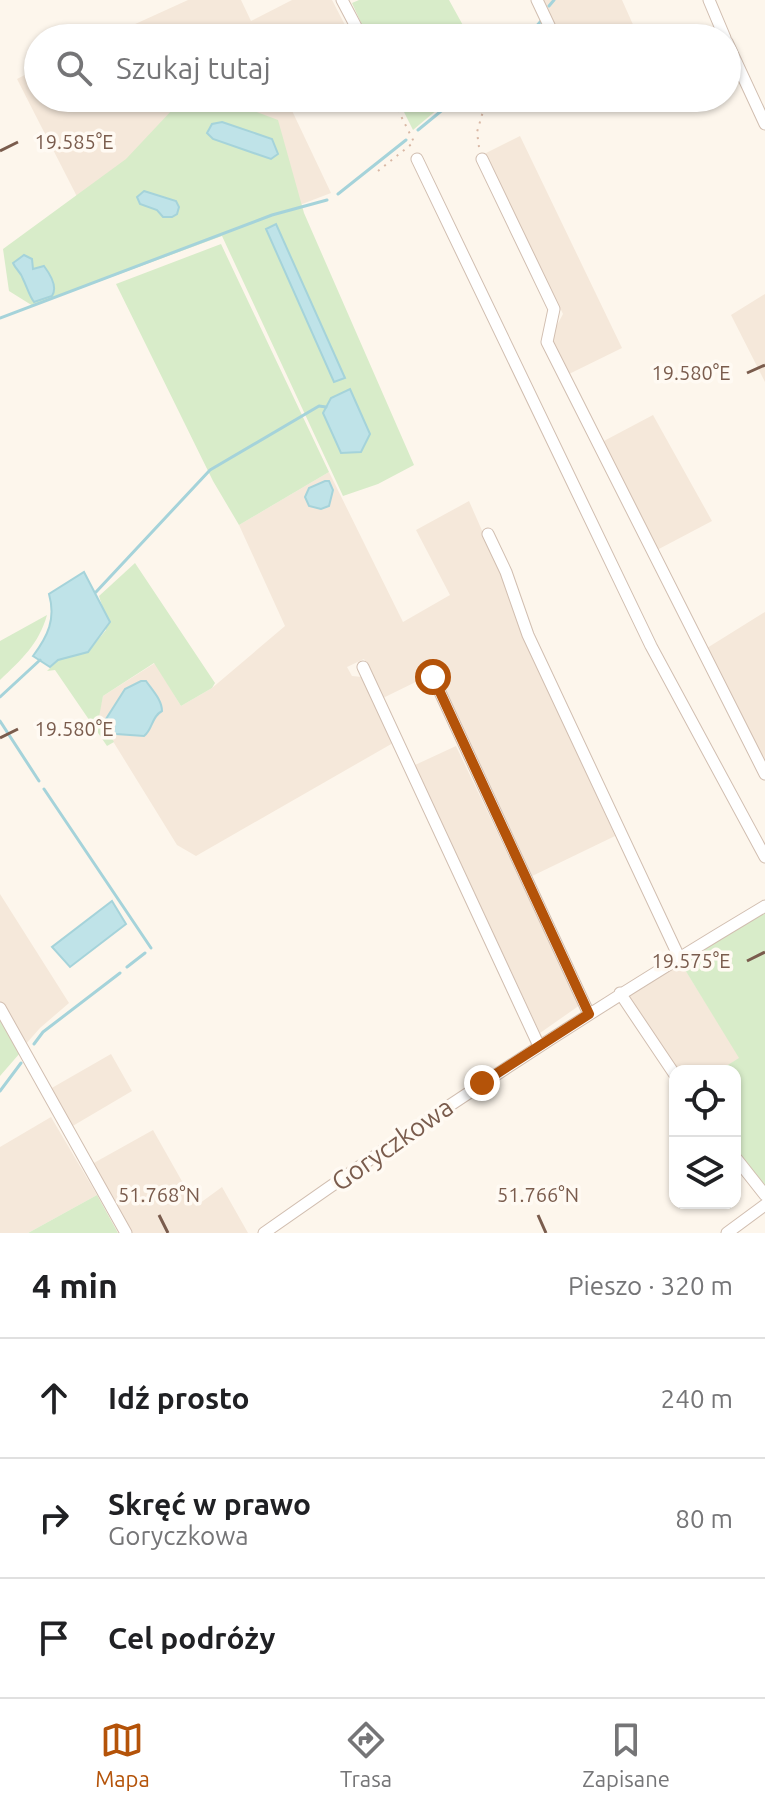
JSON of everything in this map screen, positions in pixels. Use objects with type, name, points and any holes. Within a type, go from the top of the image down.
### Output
[{"type":"street","points":[[342,0],[355,24]]},
{"type":"street","points":[[537,0],[548,24]]},
{"type":"street","points":[[709,0],[719,24]]},
{"type":"street","points":[[741,72],[765,124]]},
{"type":"street","points":[[417,159],[651,646],[765,857]]},
{"type":"street","points":[[482,159],[554,309],[547,342],[765,774]]},
{"type":"street","points":[[488,534],[506,572],[528,635],[679,957]]},
{"type":"street","points":[[363,667],[539,1046]]},
{"type":"street","points":[[433,677],[589,1014]]},
{"type":"street","name":"Goryczkowa","points":[[264,1233],[412,1129],[620,993],[765,906]]},
{"type":"street","points":[[620,993],[669,1066]]},
{"type":"street","points":[[0,1008],[126,1233]]},
{"type":"street","points":[[741,1165],[765,1195]]},
{"type":"street","points":[[727,1233],[765,1205]]},
{"type":"path","points":[[378,171],[414,142],[399,112]]},
{"type":"path","points":[[482,159],[477,132],[483,112]]},
{"type":"shaded area","points":[[188,0],[241,0],[251,21],[292,0],[332,0],[344,24],[135,24]]},
{"type":"shaded area","points":[[543,0],[622,0],[633,24],[554,24]]},
{"type":"shaded area","points":[[24,75],[24,93],[17,79]]},
{"type":"shaded area","points":[[34,112],[293,112],[331,193],[117,275]]},
{"type":"shaded area","points":[[520,136],[622,348],[569,374],[550,338],[563,314],[484,154]]},
{"type":"shaded area","points":[[765,294],[765,382],[731,315]]},
{"type":"shaded area","points":[[653,415],[712,521],[657,550],[602,442]]},
{"type":"shaded area","points":[[329,472],[403,622],[450,595],[416,530],[469,501],[502,576],[522,632],[615,836],[528,878],[434,673],[383,698],[364,659],[347,667],[352,676],[362,677],[393,743],[196,856],[177,845],[98,717],[103,696],[155,663],[181,706],[212,688],[285,626],[239,525]]},
{"type":"shaded area","points":[[765,612],[765,761],[707,648]]},
{"type":"shaded area","points":[[456,746],[580,1005],[540,1033],[415,765]]},
{"type":"shaded area","points":[[0,894],[69,1003],[25,1045],[0,1002]]},
{"type":"shaded area","points":[[679,960],[740,1058],[728,1065],[674,1065],[627,993]]},
{"type":"shaded area","points":[[111,1054],[132,1091],[71,1127],[50,1089]]},
{"type":"shaded area","points":[[51,1117],[97,1195],[28,1233],[0,1233],[0,1147]]},
{"type":"shaded area","points":[[153,1130],[196,1206],[222,1187],[248,1233],[131,1233],[92,1164]]},
{"type":"green space","points":[[359,0],[449,0],[462,24],[362,24],[352,3]]},
{"type":"green space","points":[[170,112],[257,112],[278,120],[304,213],[414,465],[378,484],[343,496],[222,236],[33,306],[9,291],[3,249],[126,159]]},
{"type":"green space","points":[[404,112],[434,112],[413,130]]},
{"type":"green space","points":[[221,244],[329,472],[239,525],[213,481],[116,284]]},
{"type":"green space","points":[[135,563],[215,683],[212,688],[181,706],[154,663],[103,696],[99,717],[114,742],[107,746],[55,670],[47,671],[58,660],[88,652],[106,630],[106,618],[99,596]]},
{"type":"green space","points":[[47,615],[34,643],[0,680],[0,641]]},
{"type":"green space","points":[[765,910],[765,1189],[741,1157],[741,1065],[728,1065],[739,1058],[679,960]]},
{"type":"green space","points":[[0,1017],[20,1053],[0,1076]]},
{"type":"green space","points":[[97,1195],[118,1233],[28,1233]]},
{"type":"water","points":[[222,122],[272,139],[278,154],[271,159],[213,139],[207,133],[212,124]]},
{"type":"water","points":[[144,191],[176,201],[179,207],[177,214],[163,217],[157,210],[140,204],[137,197]]},
{"type":"water","points":[[276,224],[345,378],[334,382],[266,229]]},
{"type":"water","points":[[24,255],[32,259],[33,269],[44,266],[54,285],[52,296],[34,302],[13,263]]},
{"type":"water","points":[[350,389],[370,434],[361,452],[341,453],[323,413],[331,398]]},
{"type":"water","points":[[329,481],[333,490],[329,506],[321,509],[309,506],[305,497],[309,488]]},
{"type":"water","points":[[84,572],[110,622],[88,652],[58,660],[50,667],[33,656],[49,627],[52,611],[49,594]]},
{"type":"water","points":[[146,681],[154,692],[162,711],[144,736],[116,734],[107,727],[106,719],[125,689]]},
{"type":"water","points":[[112,901],[126,924],[70,967],[52,947]]},
{"type":"waterway","points":[[549,6],[554,0]]},
{"type":"waterway","points":[[538,24],[541,21]]},
{"type":"waterway","points":[[418,130],[440,112]]},
{"type":"waterway","points":[[338,194],[406,140]]},
{"type":"waterway","points":[[0,318],[272,215],[327,200]]},
{"type":"waterway","points":[[96,592],[210,470],[319,406],[326,407]]},
{"type":"waterway","points":[[0,697],[40,660]]},
{"type":"waterway","points":[[0,721],[39,781]]},
{"type":"waterway","points":[[44,789],[151,948]]},
{"type":"waterway","points":[[127,967],[145,953]]},
{"type":"waterway","points":[[34,1044],[43,1032],[120,973]]},
{"type":"waterway","points":[[0,1091],[21,1063]]},
{"type":"route","points":[[433,677],[589,1014],[482,1083]]}]
